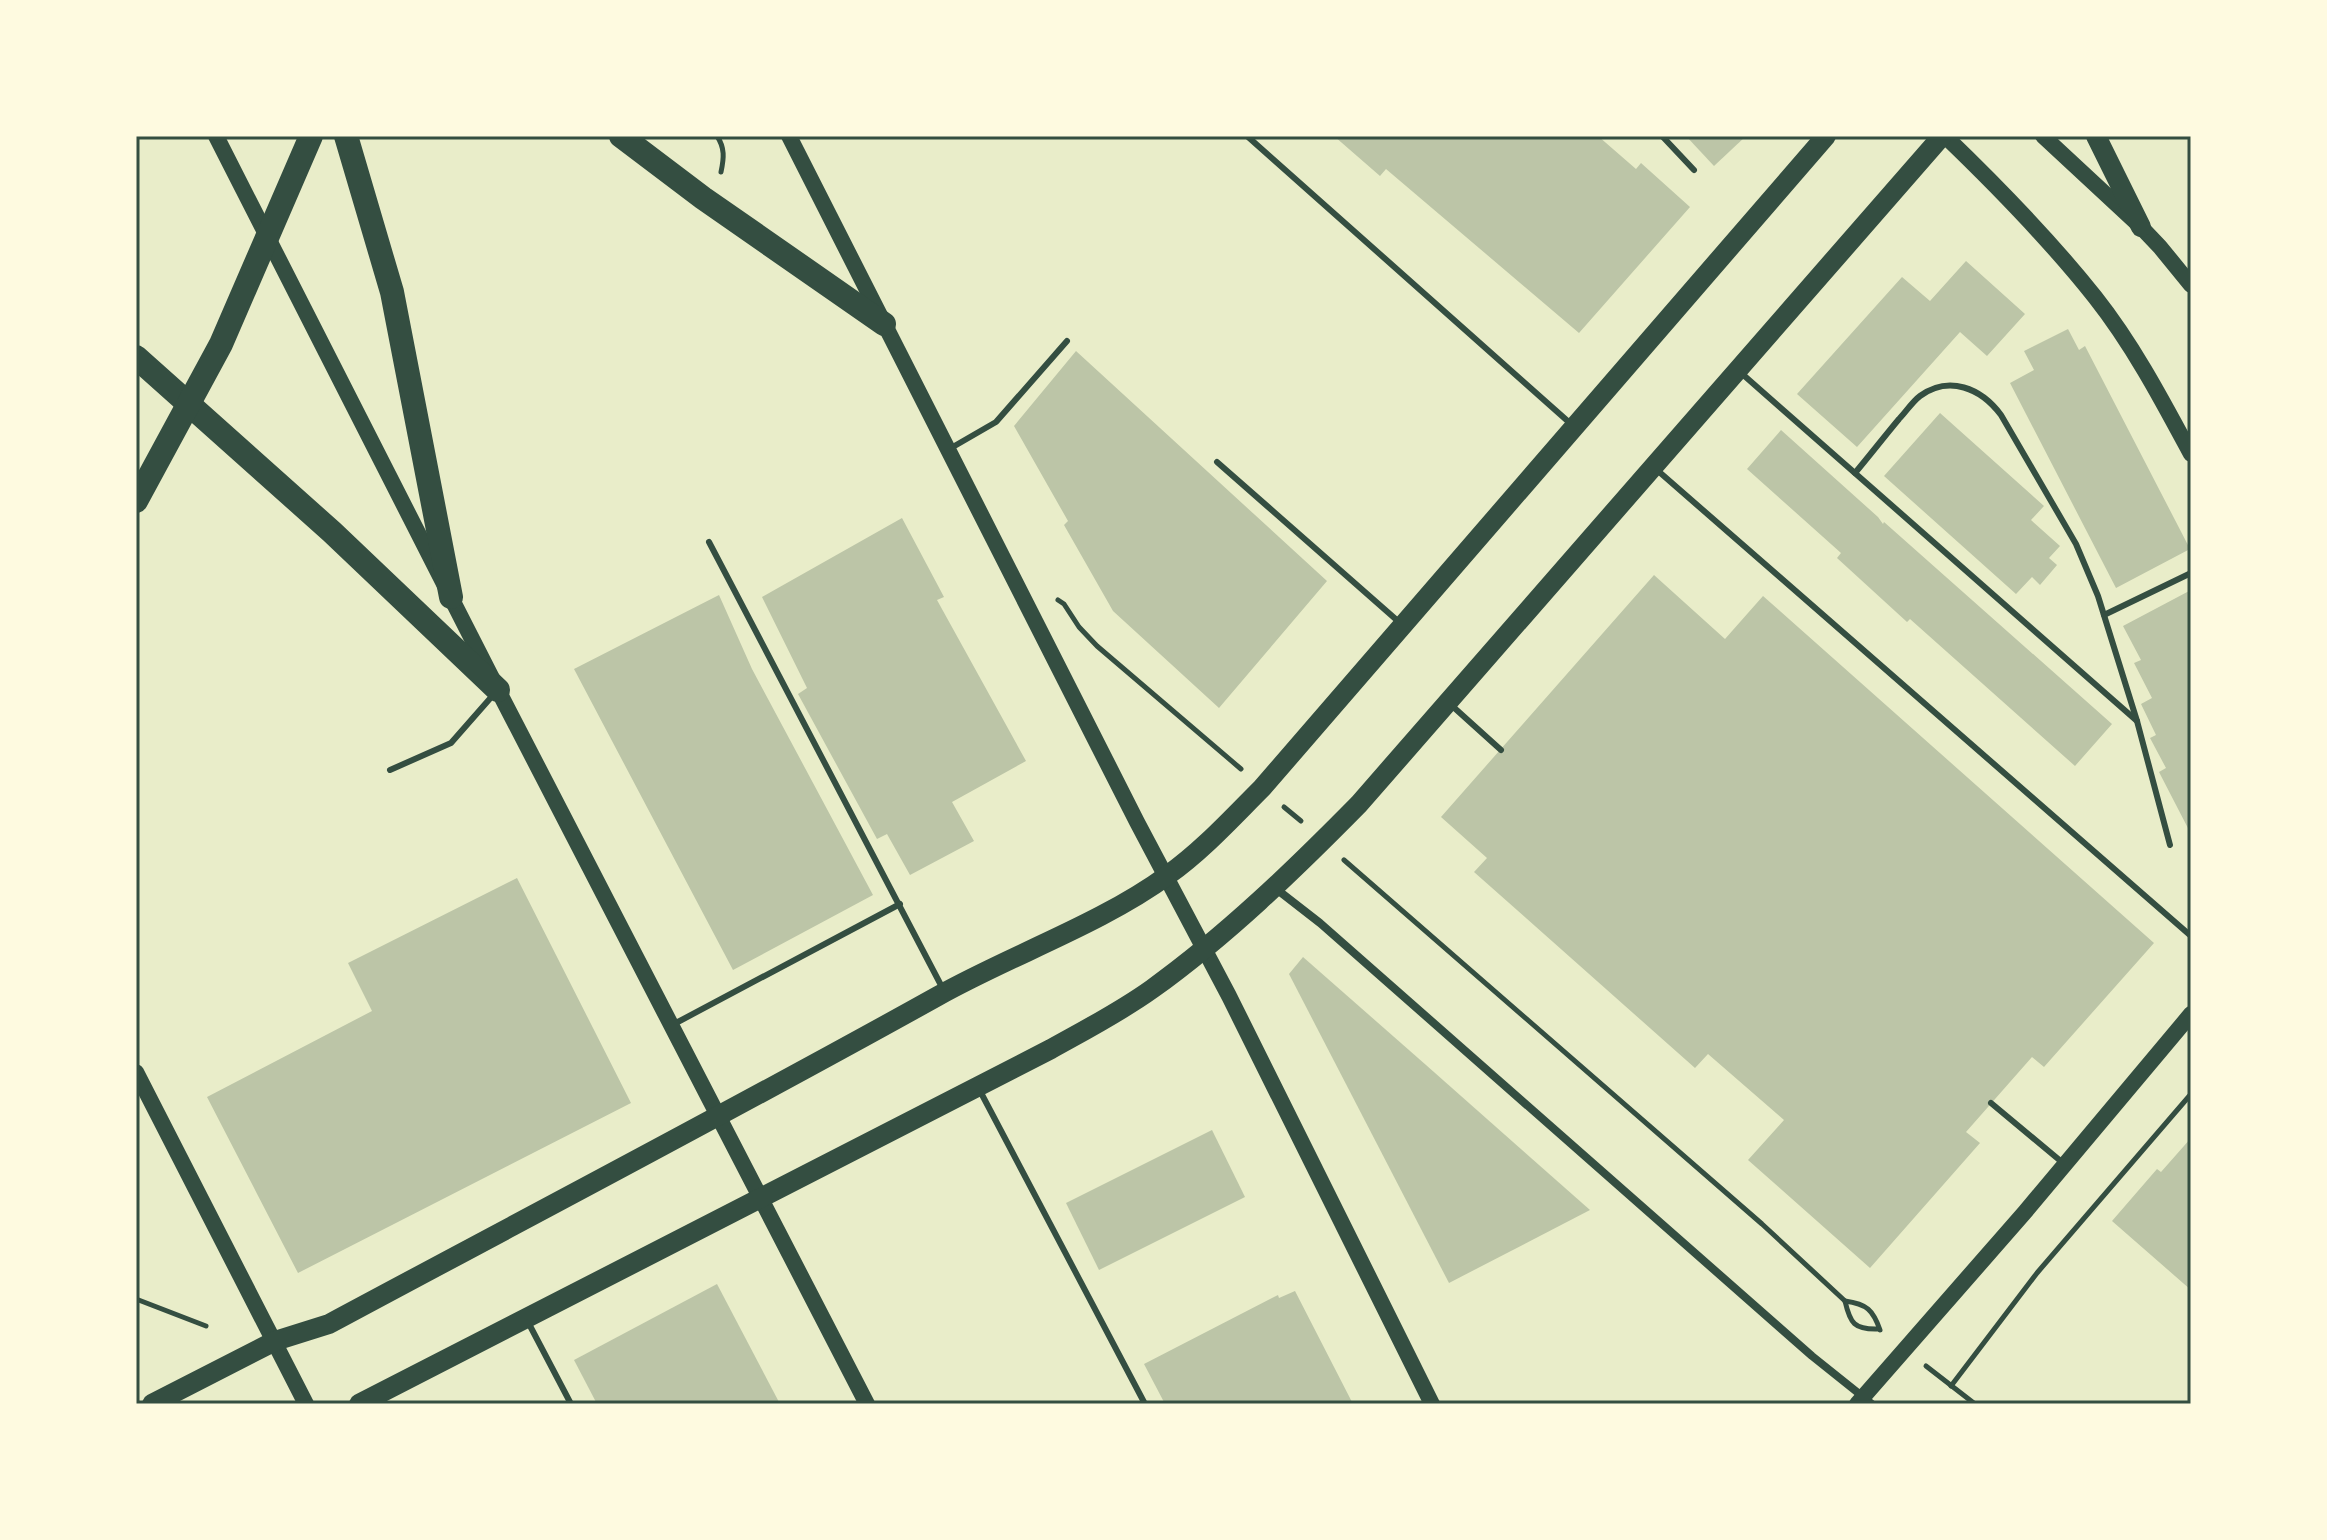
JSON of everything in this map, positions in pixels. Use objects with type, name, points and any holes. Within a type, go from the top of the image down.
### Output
[{"type":"highway","points":[[136,501],[221,344],[311,136]]},
{"type":"highway","points":[[346,136],[392,292],[451,597]]},
{"type":"highway","points":[[621,136],[703,198],[884,324]]},
{"type":"highway","points":[[136,357],[332,532],[498,690]]},
{"type":"main road","points":[[216,136],[867,1404]]},
{"type":"main road","points":[[789,136],[1204,948],[1432,1404]]},
{"type":"main road","points":[[152,1404],[275,1341],[329,1324],[783,1083],[945,992],[1112,909],[1166,877],[1198,852],[1262,788],[1826,136]]},
{"type":"main road","points":[[359,1404],[978,1088],[1130,1004],[1204,948],[1275,888],[1359,804],[1943,136],[2033,224],[2097,299],[2146,371],[2191,454]]},
{"type":"main road","points":[[2043,136],[2141,227],[2191,285]]},
{"type":"main road","points":[[2096,136],[2141,227]]},
{"type":"main road","points":[[1864,1402],[2191,1014]]},
{"type":"main road","points":[[136,1072],[306,1404]]},
{"type":"street","points":[[1275,888],[1320,923],[1864,1402]]},
{"type":"lane","points":[[1247,136],[1574,426]]},
{"type":"lane","points":[[1662,136],[1694,170]]},
{"type":"lane","points":[[947,450],[996,422],[1067,341]]},
{"type":"lane","points":[[1738,370],[2137,721]]},
{"type":"lane","points":[[1855,473],[1916,399],[1930,390],[1962,386],[1978,392],[1991,402],[2076,544],[2104,615],[2137,721],[2170,845]]},
{"type":"lane","points":[[1217,462],[1401,624]]},
{"type":"lane","points":[[1654,467],[2191,936]]},
{"type":"lane","points":[[709,542],[945,992]]},
{"type":"lane","points":[[2104,615],[2191,573]]},
{"type":"lane","points":[[390,770],[451,743],[498,690]]},
{"type":"lane","points":[[1448,703],[1501,750]]},
{"type":"lane","points":[[672,1025],[900,904]]},
{"type":"lane","points":[[978,1088],[1145,1404]]},
{"type":"lane","points":[[1991,1103],[2065,1165]]},
{"type":"lane","points":[[527,1319],[571,1404]]},
{"type":"path","points":[[717,136],[724,158],[721,172]]},
{"type":"path","points":[[1097,646],[1241,769]]},
{"type":"path","points":[[1287,810],[1303,824]]},
{"type":"path","points":[[1357,871],[1752,1215],[1845,1301],[1848,1316],[1855,1325],[1867,1330],[1879,1329],[1870,1310],[1859,1302],[1845,1301]]},
{"type":"path","points":[[1975,1404],[1951,1386],[2037,1273],[2191,1094]]},
{"type":"path","points":[[136,1299],[206,1326]]},
{"type":"building","points":[[1334,136],[1598,136],[1636,169],[1641,163],[1690,207],[1579,333],[1386,169],[1380,176]]},
{"type":"building","points":[[1686,136],[1746,136],[1714,166]]},
{"type":"building","points":[[1966,261],[2025,314],[1987,356],[1960,332],[1857,447],[1797,394],[1902,277],[1930,301]]},
{"type":"building","points":[[2068,329],[2079,350],[2085,346],[2190,549],[2116,588],[2010,383],[2034,370],[2024,351]]},
{"type":"building","points":[[1076,351],[1327,581],[1219,708],[1113,611],[1064,525],[1068,521],[1014,426]]},
{"type":"building","points":[[1940,413],[2044,506],[2031,520],[2060,546],[2049,558],[2057,565],[2040,585],[2032,577],[2016,594],[1884,476]]},
{"type":"building","points":[[1781,430],[1883,524],[2112,724],[2075,766],[1910,619],[1907,622],[1837,558],[1841,553],[1747,469]]},
{"type":"building","points":[[902,518],[944,597],[937,600],[1026,761],[952,802],[974,841],[910,875],[887,834],[877,839],[798,694],[807,688],[762,597]]},
{"type":"building","points":[[1654,575],[1725,639],[1763,596],[2154,943],[2044,1067],[2032,1057],[1966,1132],[1980,1143],[1870,1268],[1748,1160],[1784,1120],[1708,1054],[1695,1068],[1474,872],[1487,858],[1441,817]]},
{"type":"building","points":[[2191,590],[2191,834],[2159,772],[2166,768],[2150,738],[2156,735],[2141,704],[2152,698],[2134,663],[2141,660],[2123,626]]},
{"type":"building","points":[[719,595],[752,669],[873,895],[733,970],[574,669]]},
{"type":"building","points":[[517,878],[631,1103],[298,1273],[207,1097],[372,1011],[348,963]]},
{"type":"building","points":[[1303,957],[1590,1210],[1449,1283],[1289,974]]},
{"type":"building","points":[[1212,1130],[1245,1197],[1099,1270],[1066,1203]]},
{"type":"building","points":[[2191,1138],[2191,1290],[2112,1221],[2157,1169],[2161,1172]]},
{"type":"building","points":[[717,1284],[780,1404],[597,1404],[574,1360]]},
{"type":"building","points":[[1295,1291],[1353,1404],[1165,1404],[1144,1364],[1278,1295],[1279,1298]]}]
